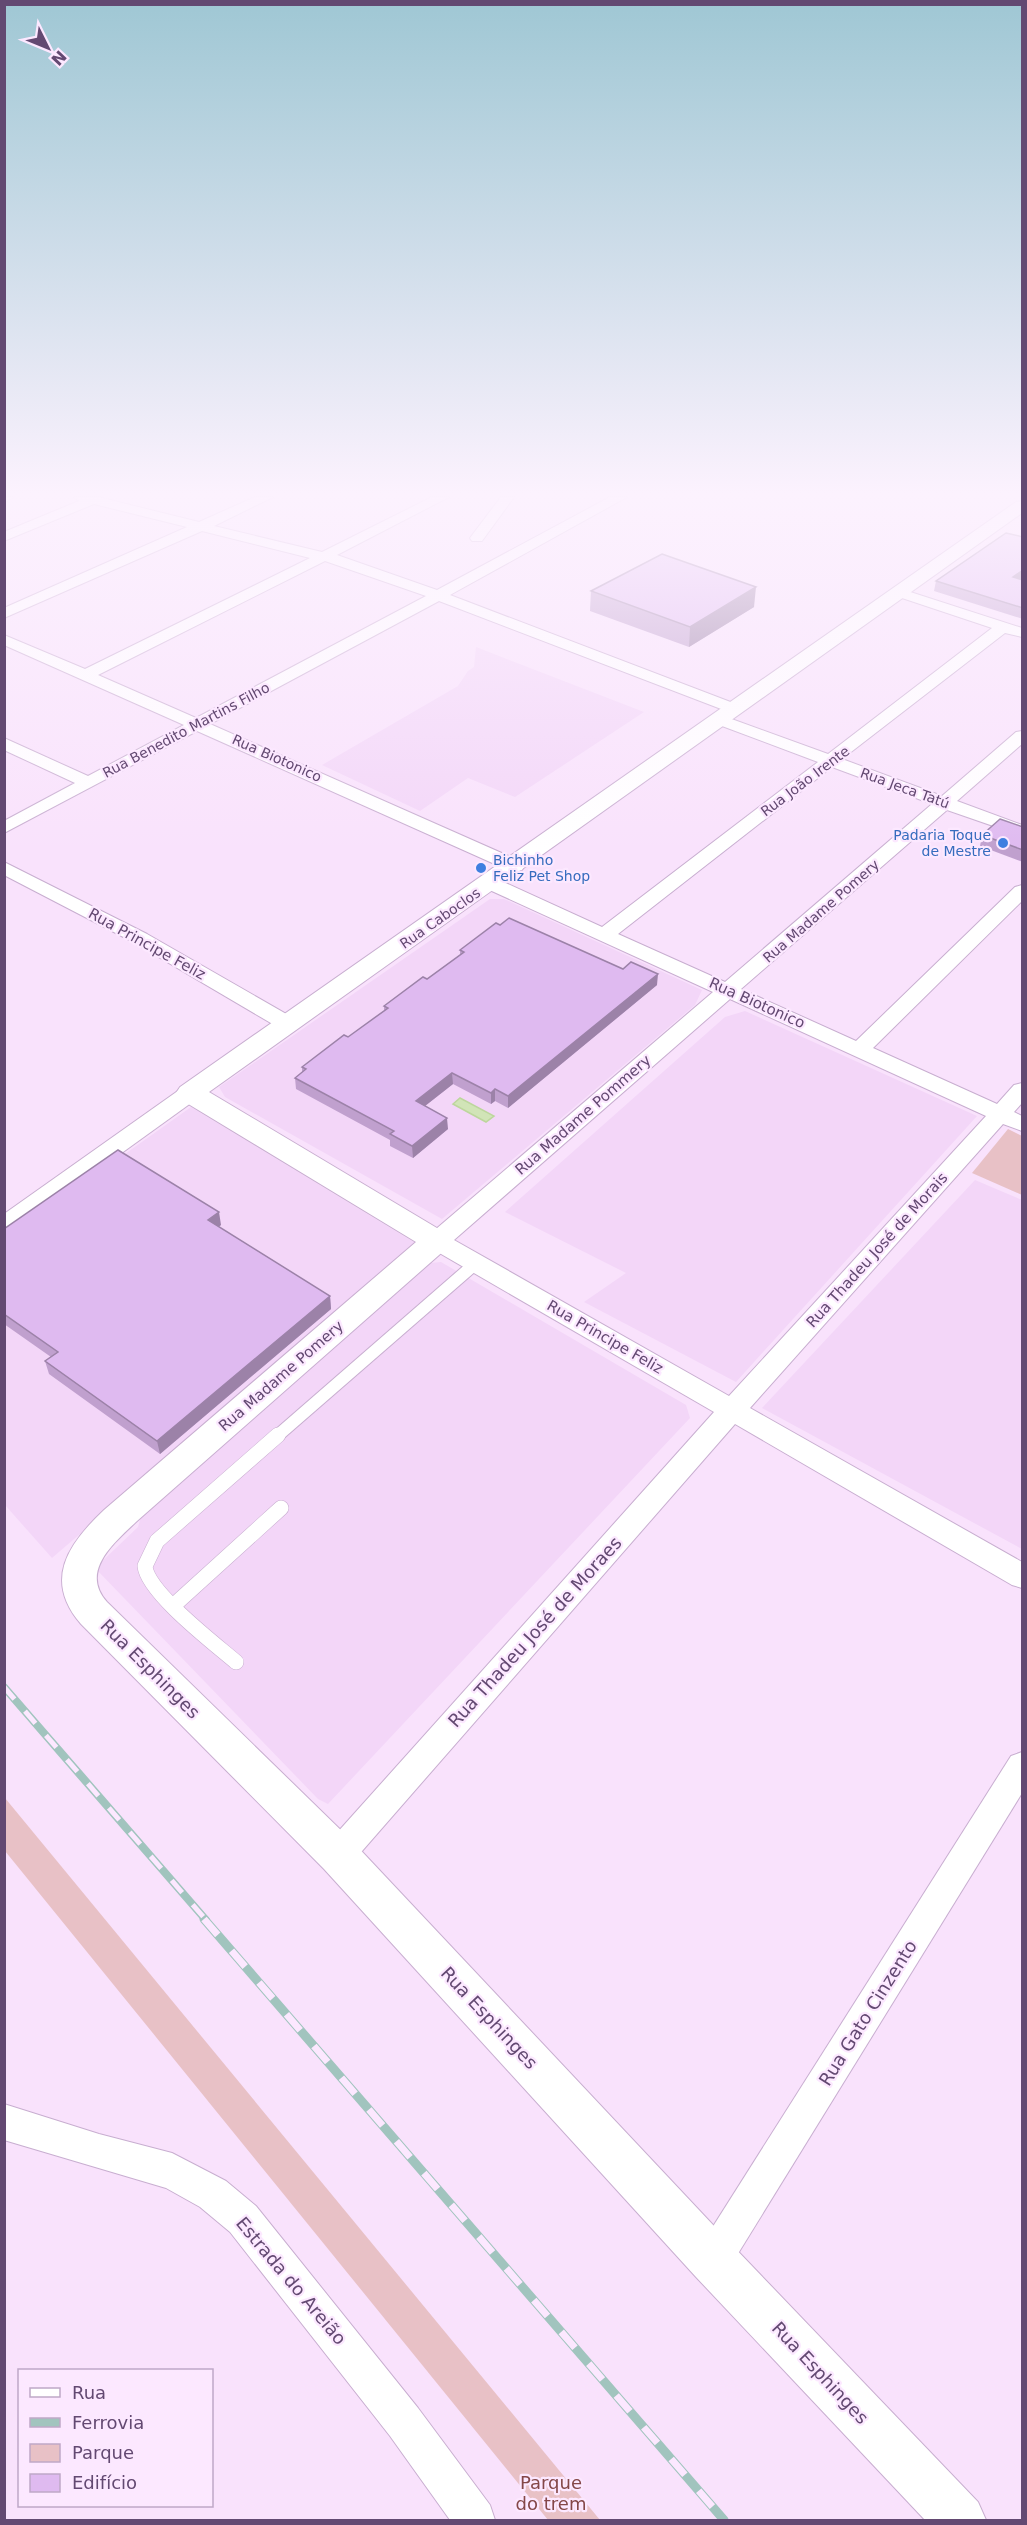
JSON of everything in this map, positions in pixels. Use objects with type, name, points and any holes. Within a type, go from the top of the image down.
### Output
[{"type":"street","points":[[88,674],[205,615]]},
{"type":"street","name":"Rua Benedito Martins Filho","points":[[4,828],[400,615]]},
{"type":"street","name":"Rua Jeca Tatú","points":[[486,615],[728,714],[832,761],[1023,831]]},
{"type":"street","name":"Rua Caboclos","points":[[4,1226],[869,615]]},
{"type":"street","points":[[966,615],[1023,633]]},
{"type":"street","name":"Rua João Irente","points":[[605,934],[1003,627]]},
{"type":"street","name":"Rua Biotonico","points":[[4,639],[88,674],[515,866]]},
{"type":"street","name":"Rua Madame Pomery","points":[[729,990],[1023,736]]},
{"type":"street","points":[[4,743],[88,783]]},
{"type":"street","name":"Rua Principe Feliz","points":[[4,867],[140,938],[288,1024]]},
{"type":"street","name":"Rua Biotonico","points":[[490,883],[1023,1124]]},
{"type":"street","points":[[859,1050],[1023,891]]},
{"type":"street","name":"Rua Madame Pommery","points":[[437,1241],[729,990]]},
{"type":"street","name":"Rua Thadeu José de Morais","points":[[732,1410],[1023,1090]]},
{"type":"street","name":"Rua Principe Feliz","points":[[190,1094],[437,1241],[1023,1576]]},
{"type":"street","name":"Rua Madame Pomery","points":[[125,1510],[437,1241]]},
{"type":"street","name":"Rua Thadeu José de Moraes","points":[[338,1855],[732,1410]]},
{"type":"street","name":"Rua Esphinges","points":[[125,1510],[95,1539],[82,1560],[79,1578],[84,1600],[189,1710],[338,1855],[713,2260],[960,2520]]},
{"type":"street","name":"Rua Gato Cinzento","points":[[713,2260],[1023,1766]]},
{"type":"street","name":"Estrada do Areião","points":[[4,2122],[99,2152],[172,2171],[213,2194],[243,2219],[385,2397],[476,2520]]},
{"type":"lane","points":[[236,1662],[173,1606],[145,1570],[148,1556],[157,1541],[476,1263]]},
{"type":"lane","points":[[173,1606],[281,1508]]},
{"type":"shaded area","points":[[476,647],[644,712],[515,797],[468,778],[420,811],[322,765],[458,686],[468,671],[474,667]]},
{"type":"shaded area","points":[[490,899],[504,899],[702,990],[695,1005],[442,1219],[225,1097],[219,1087]]},
{"type":"shaded area","points":[[745,1011],[977,1116],[736,1382],[584,1302],[626,1273],[505,1212],[725,1017]]},
{"type":"shaded area","points":[[460,1098],[494,1116],[486,1122],[453,1104]]},
{"type":"shaded area","points":[[191,1107],[417,1244],[52,1558],[5,1505],[4,1240]]},
{"type":"shaded area","points":[[975,1180],[1022,1200],[1022,1549],[762,1408]]},
{"type":"shaded area","points":[[441,1262],[686,1405],[690,1418],[328,1804],[318,1799],[95,1568],[138,1527],[141,1516],[430,1263]]},
{"type":"green space","points":[[1008,1129],[1022,1136],[1022,1195],[972,1173]]},
{"type":"green space","name":"Parque do trem","points":[[4,1798],[600,2520],[548,2520],[5,1851]]},
{"type":"building","points":[[657,615],[710,615],[690,627]]},
{"type":"building","points":[[1000,819],[1023,827],[1023,850],[982,835]]},
{"type":"building","points":[[509,918],[623,969],[631,962],[658,974],[508,1096],[495,1089],[491,1093],[452,1073],[416,1101],[447,1118],[412,1146],[390,1134],[394,1131],[295,1078],[306,1069],[302,1067],[344,1035],[348,1037],[388,1008],[384,1006],[423,977],[427,979],[464,952],[460,950],[496,923],[500,925]]},
{"type":"building","points":[[118,1150],[219,1212],[208,1220],[330,1296],[157,1441],[45,1361],[58,1352],[4,1314],[4,1229]]},
{"type":"railway","points":[[4,1687],[206,1920]]},
{"type":"railway","points":[[204,1919],[724,2520]]},
{"type":"place","name":"Padaria Toque de Mestre","points":[[1003,843]]},
{"type":"place","name":"Bichinho Feliz Pet Shop","points":[[481,868]]}]
